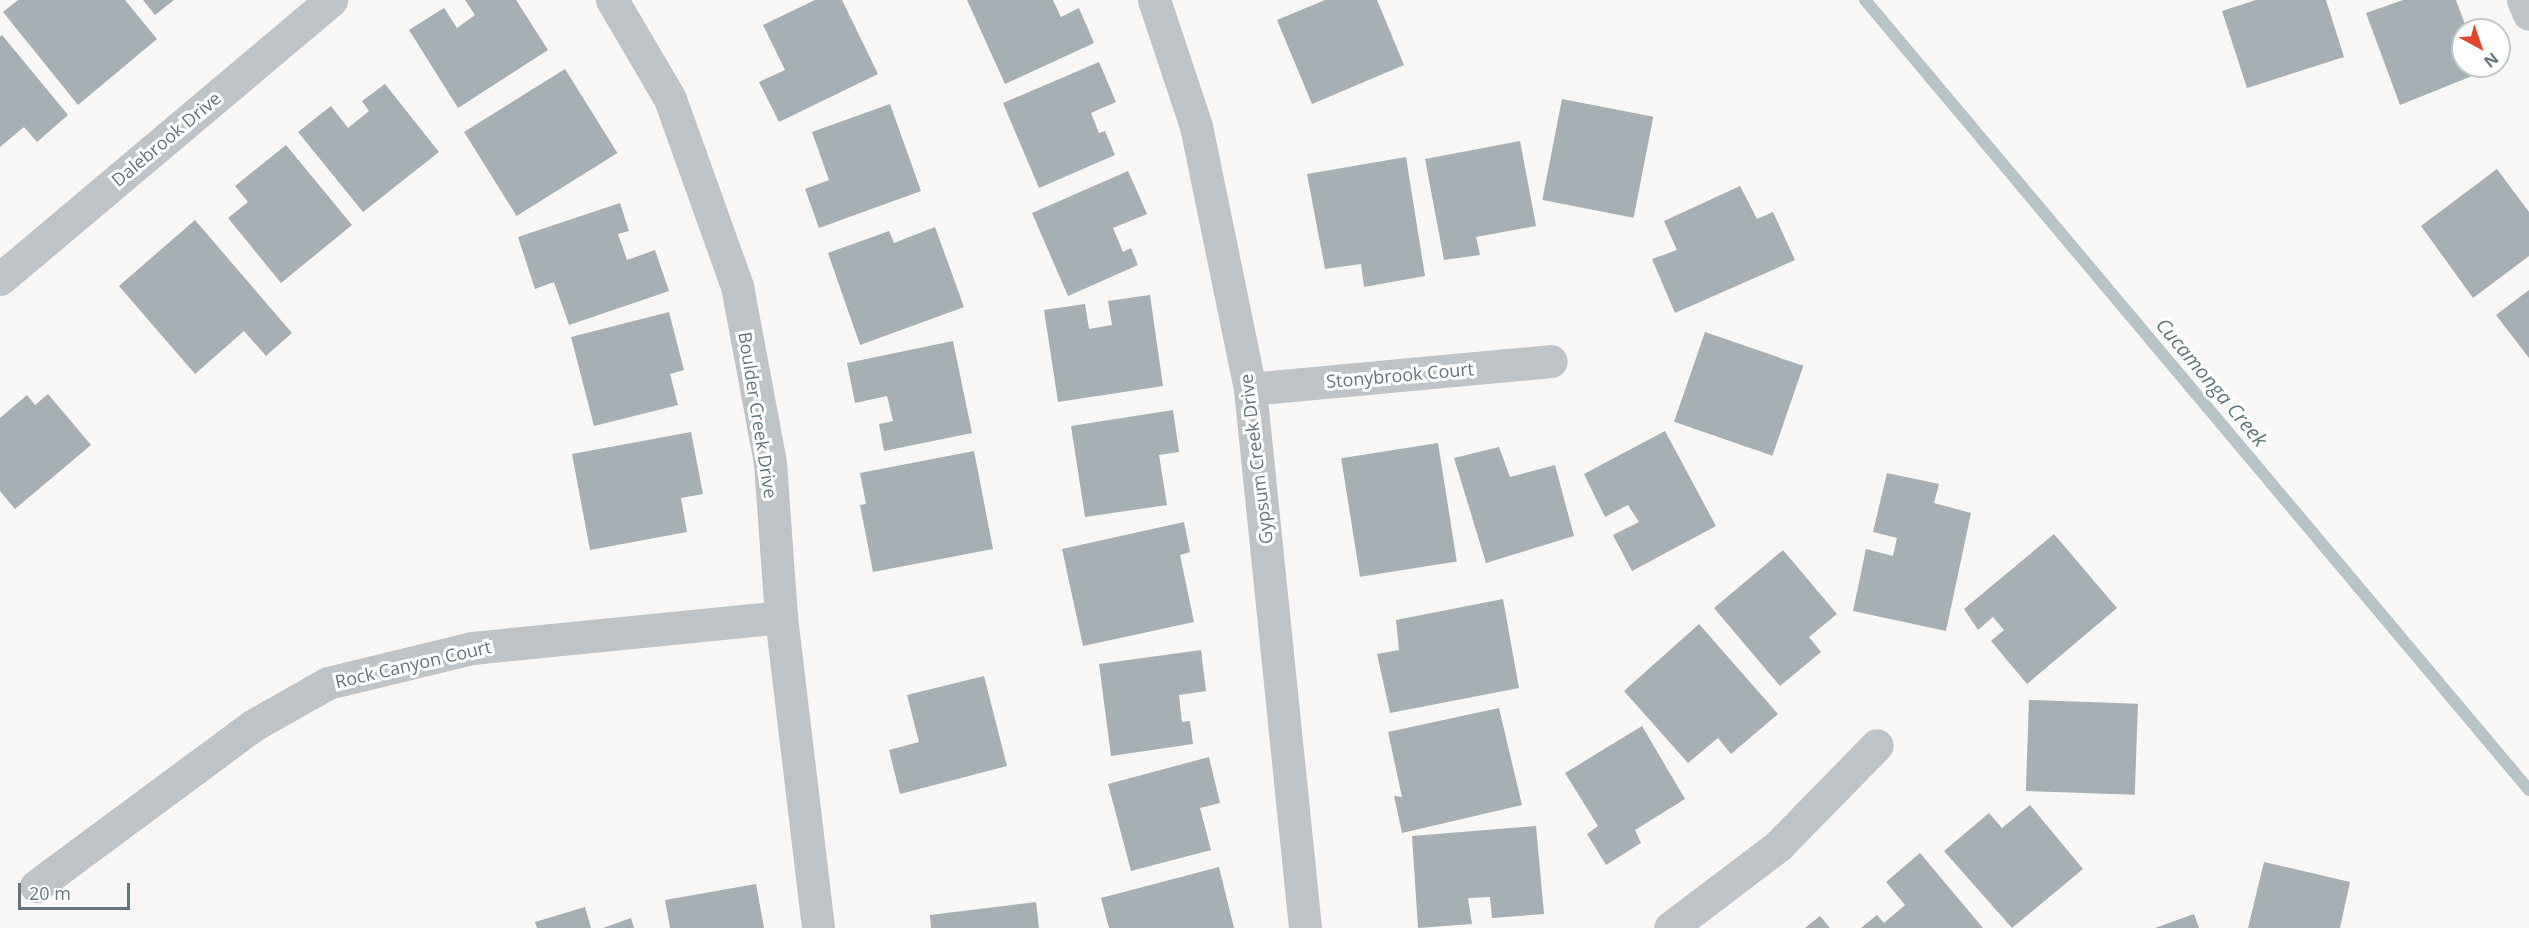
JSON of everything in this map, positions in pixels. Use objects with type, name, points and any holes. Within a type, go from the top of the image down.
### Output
[{"type":"street","name":"Dalebrook Drive","points":[[0,279],[331,0]]},
{"type":"street","name":"Boulder Creek Drive","points":[[612,0],[670,99],[737,286],[770,464],[781,617],[818,928]]},
{"type":"street","name":"Gypsum Creek Drive","points":[[1154,0],[1196,126],[1250,388],[1305,928]]},
{"type":"street","points":[[2523,0],[2529,14]]},
{"type":"street","name":"Stonybrook Court","points":[[1250,388],[1551,361]]},
{"type":"street","name":"Rock Canyon Court","points":[[36,886],[252,726],[328,683],[471,648],[781,617]]},
{"type":"street","points":[[1670,928],[1778,846],[1877,745]]},
{"type":"building","points":[[18,0],[125,0],[157,39],[78,105],[3,12]]},
{"type":"building","points":[[143,0],[174,0],[155,15]]},
{"type":"building","points":[[465,0],[516,0],[548,50],[458,108],[409,30],[444,8],[457,28],[475,15]]},
{"type":"building","points":[[815,0],[842,0],[878,74],[779,122],[759,82],[785,70],[763,25]]},
{"type":"building","points":[[967,0],[1053,0],[1061,17],[1079,8],[1094,43],[1005,84]]},
{"type":"building","points":[[1325,0],[1377,0],[1404,65],[1312,104],[1277,20]]},
{"type":"building","points":[[2256,0],[2326,0],[2344,57],[2247,88],[2222,11]]},
{"type":"building","points":[[2403,0],[2456,0],[2463,18],[2451,18],[2451,78],[2467,78],[2400,105],[2366,13]]},
{"type":"building","points":[[2,35],[68,115],[37,142],[24,127],[0,147],[0,37]]},
{"type":"building","points":[[1099,62],[1116,102],[1091,113],[1099,133],[1105,131],[1115,155],[1039,188],[1003,103]]},
{"type":"building","points":[[565,69],[617,153],[517,216],[464,132]]},
{"type":"building","points":[[385,84],[439,152],[363,212],[298,132],[331,106],[348,128],[369,111],[362,101]]},
{"type":"building","points":[[1562,99],[1653,117],[1634,218],[1542,200]]},
{"type":"building","points":[[890,104],[921,191],[819,228],[805,189],[829,180],[812,132]]},
{"type":"building","points":[[1520,141],[1536,226],[1476,237],[1480,255],[1444,260],[1425,159]]},
{"type":"building","points":[[286,145],[352,225],[281,283],[228,218],[248,202],[235,186]]},
{"type":"building","points":[[1406,157],[1425,276],[1364,287],[1361,264],[1325,269],[1307,174]]},
{"type":"building","points":[[2497,169],[2529,212],[2529,256],[2473,298],[2421,226]]},
{"type":"building","points":[[1128,171],[1147,214],[1113,228],[1123,252],[1131,248],[1138,265],[1068,296],[1032,213]]},
{"type":"building","points":[[1740,186],[1757,219],[1773,212],[1795,260],[1675,313],[1652,259],[1677,250],[1664,221]]},
{"type":"building","points":[[620,203],[629,231],[618,234],[627,260],[655,250],[669,291],[569,325],[554,282],[535,289],[518,237]]},
{"type":"building","points":[[195,220],[292,333],[266,356],[244,331],[195,374],[119,286]]},
{"type":"building","points":[[935,227],[964,307],[860,345],[828,253],[889,231],[894,243]]},
{"type":"building","points":[[2529,290],[2529,358],[2496,315]]},
{"type":"building","points":[[1150,295],[1163,386],[1058,402],[1044,310],[1085,304],[1089,329],[1112,325],[1108,301]]},
{"type":"building","points":[[669,312],[684,370],[670,374],[678,405],[594,426],[571,337]]},
{"type":"building","points":[[1705,332],[1803,366],[1772,456],[1674,422]]},
{"type":"building","points":[[953,341],[972,433],[884,451],[879,424],[893,421],[887,396],[855,403],[847,363]]},
{"type":"building","points":[[48,394],[91,445],[15,509],[0,491],[0,418],[27,395],[35,405]]},
{"type":"building","points":[[1173,410],[1179,452],[1159,455],[1167,505],[1085,517],[1071,426]]},
{"type":"building","points":[[1665,431],[1716,526],[1632,571],[1613,535],[1639,522],[1628,505],[1605,517],[1584,474]]},
{"type":"building","points":[[691,432],[703,494],[681,498],[687,532],[590,550],[572,454]]},
{"type":"building","points":[[1438,443],[1457,562],[1360,577],[1341,458]]},
{"type":"building","points":[[1499,447],[1510,477],[1555,465],[1574,536],[1486,563],[1454,458]]},
{"type":"building","points":[[974,451],[993,549],[873,572],[860,505],[866,504],[860,473]]},
{"type":"building","points":[[1887,473],[1939,484],[1934,503],[1971,513],[1946,631],[1853,611],[1866,549],[1893,556],[1897,538],[1873,532]]},
{"type":"building","points":[[1184,522],[1190,552],[1180,555],[1194,622],[1083,646],[1062,549]]},
{"type":"building","points":[[2054,534],[2117,608],[2027,684],[1991,641],[2004,630],[1993,617],[1978,630],[1964,609]]},
{"type":"building","points":[[1783,550],[1837,614],[1809,637],[1821,652],[1780,686],[1714,608]]},
{"type":"building","points":[[1503,599],[1519,688],[1390,713],[1377,654],[1399,650],[1396,620]]},
{"type":"building","points":[[1699,624],[1778,714],[1731,754],[1718,738],[1688,763],[1624,691]]},
{"type":"building","points":[[1201,650],[1206,691],[1179,695],[1182,722],[1190,721],[1193,744],[1111,756],[1099,664]]},
{"type":"building","points":[[984,676],[1007,766],[900,794],[889,750],[919,742],[907,695]]},
{"type":"building","points":[[2029,700],[2138,704],[2135,795],[2026,791]]},
{"type":"building","points":[[1499,708],[1522,805],[1402,833],[1394,796],[1402,797],[1388,732]]},
{"type":"building","points":[[1642,726],[1685,799],[1635,830],[1641,843],[1606,865],[1587,834],[1598,826],[1565,773]]},
{"type":"building","points":[[1209,757],[1220,803],[1200,808],[1211,850],[1131,871],[1108,784]]},
{"type":"building","points":[[2030,805],[2083,869],[2012,928],[1944,851],[1989,813],[2002,828]]},
{"type":"building","points":[[1536,826],[1544,914],[1492,918],[1490,897],[1468,898],[1472,924],[1418,928],[1412,836]]},
{"type":"building","points":[[1920,853],[1983,928],[1861,928],[1877,915],[1884,923],[1905,905],[1886,882]]},
{"type":"building","points":[[2264,862],[2350,882],[2340,928],[2248,928]]},
{"type":"building","points":[[1219,867],[1234,928],[1109,928],[1101,898]]},
{"type":"building","points":[[756,884],[764,928],[670,928],[665,900]]},
{"type":"building","points":[[1036,902],[1039,928],[931,928],[930,915]]},
{"type":"building","points":[[585,907],[591,928],[537,928],[535,922]]},
{"type":"building","points":[[2194,914],[2199,928],[2155,928]]},
{"type":"building","points":[[1820,916],[1830,928],[1805,928]]},
{"type":"building","points":[[631,918],[634,928],[603,928]]},
{"type":"waterway","name":"Cucamonga Creek","points":[[1865,0],[2529,790]]}]
